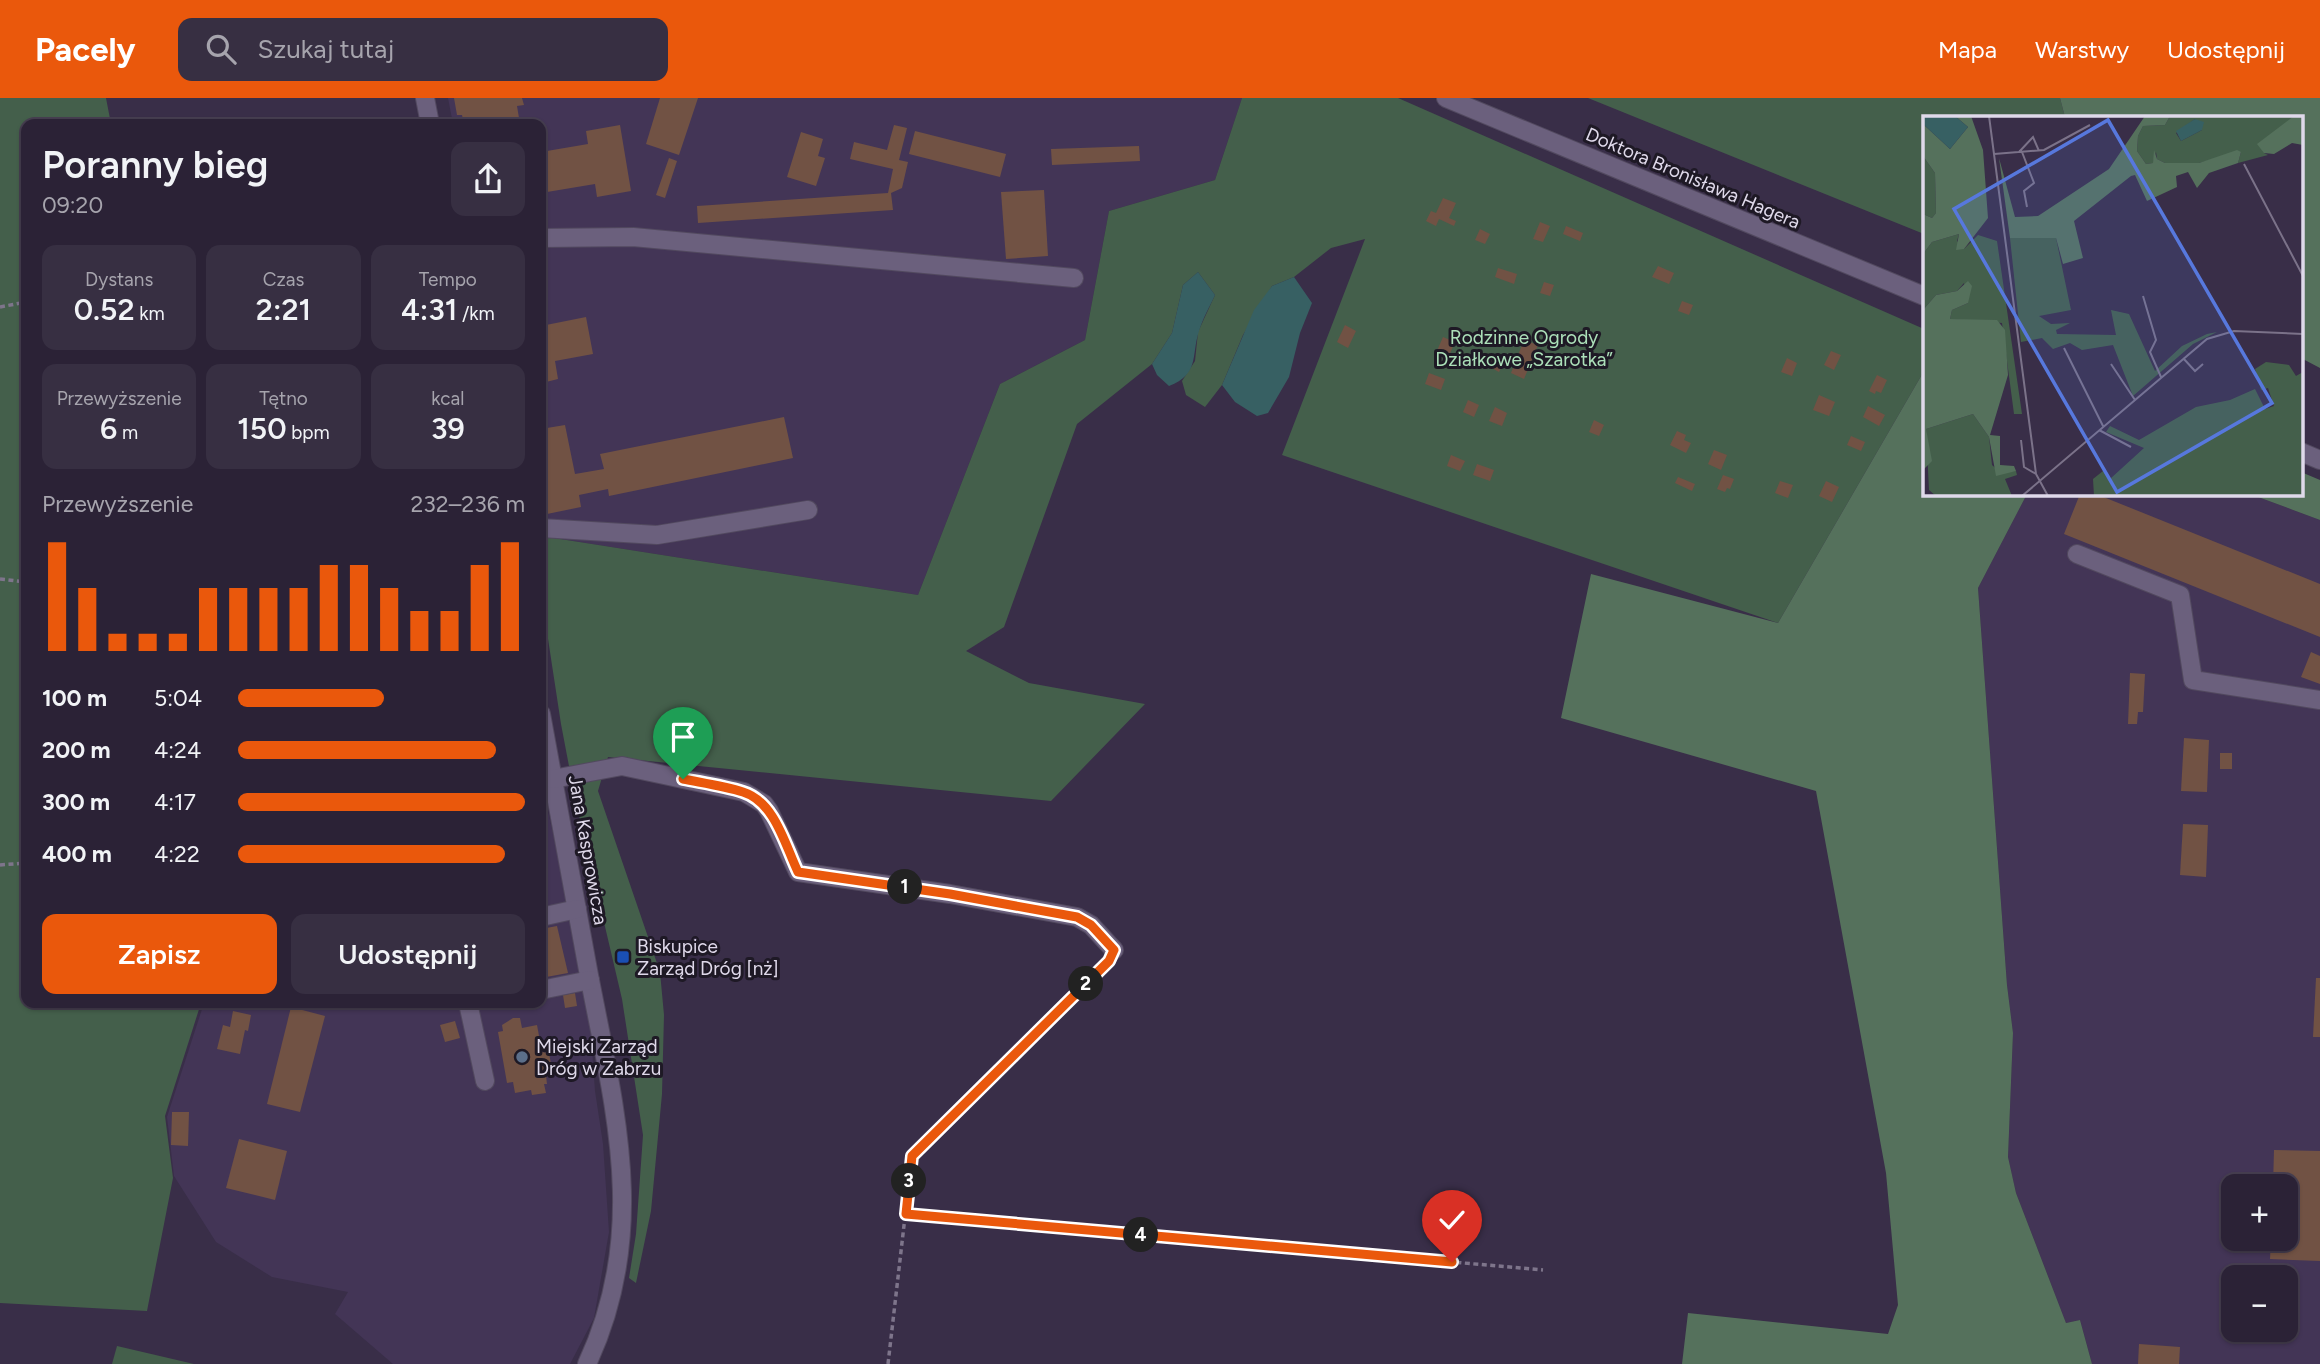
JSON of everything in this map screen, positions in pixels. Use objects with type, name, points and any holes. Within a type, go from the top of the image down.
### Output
[{"type":"street","points":[[425,98],[428,119]]},
{"type":"street","name":"Doktora Bronisława Hagera","points":[[1446,98],[1923,296]]},
{"type":"street","points":[[546,238],[633,237],[1074,278]]},
{"type":"street","points":[[2302,452],[2320,460]]},
{"type":"street","points":[[546,528],[657,535],[808,510]]},
{"type":"street","points":[[2077,554],[2180,595],[2193,680],[2320,700]]},
{"type":"street","name":"Jana Kasprowicza","points":[[546,741],[613,1100],[624,1191],[622,1238],[615,1284],[609,1309],[587,1364]]},
{"type":"street","points":[[553,779],[622,766],[744,792],[764,804],[769,811],[798,872],[950,894],[1077,917],[1091,925],[1114,950]]},
{"type":"street","points":[[546,916],[577,909]]},
{"type":"street","points":[[546,989],[590,980]]},
{"type":"street","points":[[469,1008],[485,1082]]},
{"type":"path","points":[[0,307],[21,303]]},
{"type":"path","points":[[0,579],[21,581]]},
{"type":"path","points":[[0,865],[21,863]]},
{"type":"path","points":[[888,1364],[912,1156],[1109,961],[1114,950]]},
{"type":"path","points":[[906,1214],[1543,1270]]},
{"type":"shaded area","points":[[448,98],[1242,98],[1215,180],[1109,211],[1085,340],[1000,384],[918,595],[546,537],[546,119],[452,119]]},
{"type":"shaded area","points":[[2060,98],[2320,98],[2320,368],[2302,359],[2302,116],[2065,116]]},
{"type":"shaded area","points":[[1198,272],[1215,295],[1199,331],[1190,370],[1186,376],[1169,386],[1157,375],[1152,364],[1172,333],[1183,285]]},
{"type":"shaded area","points":[[1294,277],[1312,303],[1300,333],[1289,377],[1268,413],[1257,416],[1235,402],[1222,385],[1254,310],[1272,286]]},
{"type":"shaded area","points":[[1923,373],[1923,495],[2026,495],[1978,588],[2007,985],[2013,1033],[2008,1157],[2016,1193],[2066,1323],[2080,1320],[2092,1364],[1682,1364],[1688,1313],[1888,1334],[1898,1305],[1886,1173],[1816,791],[1561,718],[1591,574],[1778,623]]},
{"type":"shaded area","points":[[2302,472],[2320,480],[2320,520],[2253,495],[2302,495]]},
{"type":"shaded area","points":[[2026,495],[2253,495],[2320,520],[2320,1364],[2092,1364],[2080,1320],[2066,1323],[2016,1193],[2008,1157],[2013,1033],[2007,985],[1978,588]]},
{"type":"shaded area","points":[[546,802],[588,993],[609,1232],[594,1318],[570,1364],[393,1364],[335,1314],[348,1292],[272,1277],[216,1242],[174,1176],[167,1117],[202,1008],[546,1008]]},
{"type":"green space","points":[[0,98],[106,98],[110,119],[21,119],[21,1008],[199,1008],[165,1116],[173,1178],[147,1311],[0,1303]]},
{"type":"green space","name":"Rodzinne Ogrody Działkowe „Szarotka”","points":[[1242,98],[1398,98],[1923,329],[1923,373],[1778,623],[1282,455],[1365,239],[1331,248],[1294,277],[1272,286],[1243,335],[1222,385],[1205,407],[1186,395],[1182,381],[1195,361],[1198,332],[1215,295],[1198,272],[1183,285],[1172,333],[1152,364],[1077,424],[1004,627],[966,651],[1029,683],[1145,704],[1051,801],[608,757],[598,791],[660,972],[664,1015],[662,1094],[651,1211],[636,1283],[629,1278],[636,1234],[643,1135],[622,999],[576,803],[561,724],[546,626],[546,537],[918,595],[1000,384],[1085,340],[1109,211],[1215,180]]},
{"type":"green space","points":[[1588,98],[2060,98],[2065,116],[1923,116],[1923,234]]},
{"type":"green space","points":[[117,1346],[194,1364],[112,1364]]},
{"type":"building","points":[[454,98],[522,98],[524,105],[517,106],[519,118],[524,119],[463,119],[462,115],[457,115]]},
{"type":"building","points":[[660,98],[698,98],[679,155],[646,144]]},
{"type":"building","points":[[620,125],[631,191],[597,197],[595,184],[546,192],[546,151],[588,144],[586,131]]},
{"type":"building","points":[[894,125],[907,128],[899,160],[908,162],[902,188],[891,193],[893,210],[698,223],[697,206],[888,193],[893,169],[850,159],[854,142],[887,150]]},
{"type":"building","points":[[915,131],[1006,154],[1000,177],[909,154]]},
{"type":"building","points":[[801,132],[823,139],[818,156],[825,158],[816,186],[787,177]]},
{"type":"building","points":[[1139,146],[1140,161],[1052,165],[1051,149]]},
{"type":"building","points":[[669,158],[677,161],[665,198],[656,195]]},
{"type":"building","points":[[1044,190],[1048,256],[1006,259],[1001,192]]},
{"type":"building","points":[[1443,198],[1456,203],[1449,218],[1456,221],[1454,226],[1439,219],[1436,226],[1426,221],[1431,211],[1436,213]]},
{"type":"building","points":[[1540,222],[1550,226],[1543,242],[1533,239]]},
{"type":"building","points":[[1566,226],[1583,233],[1580,241],[1563,234]]},
{"type":"building","points":[[1480,229],[1490,234],[1485,244],[1475,240]]},
{"type":"building","points":[[1658,266],[1674,273],[1669,284],[1652,277]]},
{"type":"building","points":[[1498,268],[1517,274],[1514,284],[1495,277]]},
{"type":"building","points":[[1544,282],[1554,285],[1550,296],[1540,293]]},
{"type":"building","points":[[1682,301],[1693,305],[1689,315],[1678,311]]},
{"type":"building","points":[[586,317],[593,354],[555,361],[558,379],[546,382],[546,325]]},
{"type":"building","points":[[1345,325],[1356,331],[1348,348],[1337,342]]},
{"type":"building","points":[[1443,337],[1455,342],[1448,358],[1436,353]]},
{"type":"building","points":[[1524,340],[1538,345],[1524,379],[1511,373]]},
{"type":"building","points":[[1831,351],[1841,355],[1834,370],[1824,365]]},
{"type":"building","points":[[1489,355],[1504,362],[1499,372],[1484,364]]},
{"type":"building","points":[[1787,358],[1797,363],[1792,376],[1781,372]]},
{"type":"building","points":[[1429,373],[1445,379],[1441,390],[1425,384]]},
{"type":"building","points":[[1877,375],[1887,380],[1881,393],[1876,391],[1875,394],[1869,391]]},
{"type":"building","points":[[1819,395],[1835,402],[1829,416],[1813,410]]},
{"type":"building","points":[[1468,400],[1479,405],[1474,417],[1463,412]]},
{"type":"building","points":[[1868,406],[1885,415],[1879,426],[1863,417]]},
{"type":"building","points":[[1495,407],[1507,413],[1502,426],[1489,421]]},
{"type":"building","points":[[784,417],[793,458],[609,496],[608,489],[579,495],[581,507],[547,514],[546,428],[565,425],[575,474],[604,469],[600,454]]},
{"type":"building","points":[[1594,420],[1604,425],[1599,436],[1589,432]]},
{"type":"building","points":[[1677,431],[1686,435],[1684,440],[1691,443],[1686,453],[1670,445]]},
{"type":"building","points":[[1851,436],[1865,442],[1861,451],[1847,445]]},
{"type":"building","points":[[1714,450],[1727,455],[1721,470],[1708,464]]},
{"type":"building","points":[[1451,455],[1465,461],[1460,471],[1447,466]]},
{"type":"building","points":[[1477,464],[1494,470],[1490,481],[1473,475]]},
{"type":"building","points":[[1723,475],[1734,479],[1730,489],[1727,488],[1725,492],[1717,489]]},
{"type":"building","points":[[1678,477],[1695,484],[1692,491],[1675,483]]},
{"type":"building","points":[[1780,481],[1793,485],[1788,498],[1775,493]]},
{"type":"building","points":[[1826,481],[1839,487],[1832,502],[1819,496]]},
{"type":"building","points":[[2080,495],[2098,495],[2320,584],[2320,637],[2064,534]]},
{"type":"building","points":[[2311,652],[2320,656],[2320,684],[2301,677]]},
{"type":"building","points":[[2130,673],[2145,674],[2143,712],[2138,712],[2137,724],[2128,724]]},
{"type":"building","points":[[2184,738],[2209,740],[2207,792],[2181,791]]},
{"type":"building","points":[[2220,753],[2232,753],[2232,769],[2220,769]]},
{"type":"building","points":[[2183,824],[2208,825],[2206,877],[2180,875]]},
{"type":"building","points":[[557,926],[568,973],[546,977],[546,928]]},
{"type":"building","points":[[2316,978],[2320,978],[2320,1037],[2313,1037]]},
{"type":"building","points":[[575,993],[577,1006],[565,1008],[563,995]]},
{"type":"building","points":[[291,1008],[325,1016],[300,1112],[267,1104]]},
{"type":"building","points":[[233,1011],[251,1015],[240,1054],[217,1049],[223,1025],[230,1027]]},
{"type":"building","points":[[513,1018],[520,1018],[522,1028],[537,1025],[542,1052],[549,1053],[551,1064],[545,1067],[546,1093],[532,1095],[531,1090],[515,1093],[513,1082],[507,1083],[498,1032],[503,1031],[502,1025]]},
{"type":"building","points":[[455,1021],[460,1038],[445,1042],[440,1025]]},
{"type":"building","points":[[172,1112],[189,1112],[188,1146],[171,1145]]},
{"type":"building","points":[[239,1139],[287,1151],[275,1200],[226,1188]]},
{"type":"building","points":[[2274,1150],[2320,1151],[2320,1261],[2270,1259],[2270,1251],[2298,1251],[2298,1174],[2273,1174]]},
{"type":"building","points":[[2139,1344],[2180,1347],[2179,1364],[2138,1364]]},
{"type":"place","name":"Biskupice Zarząd Dróg [nż]","points":[[623,957]]},
{"type":"place","name":"Miejski Zarząd Dróg w Zabrzu","points":[[522,1057]]},
{"type":"route","points":[[683,779],[744,792],[764,804],[774,819],[798,872],[950,894],[1077,917],[1091,925],[1114,950],[1109,961],[912,1156],[906,1214],[1452,1262]]}]
